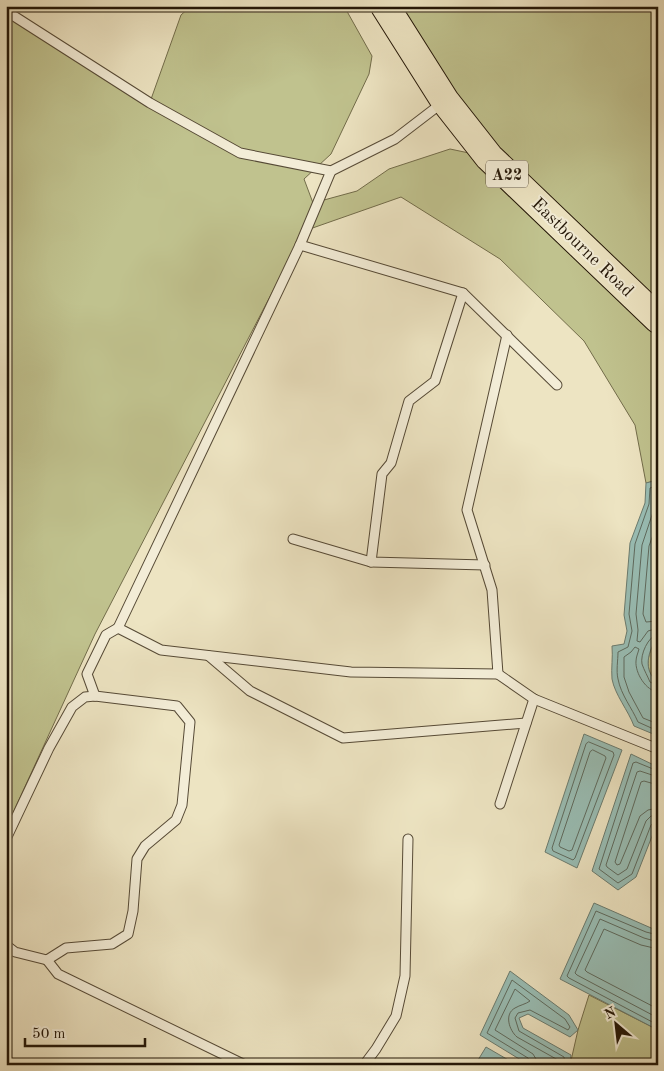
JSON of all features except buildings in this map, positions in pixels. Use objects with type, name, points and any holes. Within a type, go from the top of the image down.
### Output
[{"type":"highway","name":"Eastbourne Road","points":[[385,6],[444,101],[490,157],[658,319]]},
{"type":"lane","points":[[6,11],[150,103],[240,153],[331,171],[395,138],[444,101]]},
{"type":"lane","points":[[95,696],[87,674],[106,635],[118,628],[300,245],[331,171]]},
{"type":"lane","points":[[300,245],[463,293],[557,385]]},
{"type":"lane","points":[[371,562],[382,474],[391,463],[409,401],[435,381],[463,293]]},
{"type":"lane","points":[[498,674],[492,590],[467,510],[507,335]]},
{"type":"lane","points":[[293,539],[371,562],[485,565]]},
{"type":"lane","points":[[118,628],[161,650],[208,656],[352,672],[498,674],[534,699],[658,749]]},
{"type":"lane","points":[[208,656],[250,691],[343,738],[526,723]]},
{"type":"lane","points":[[6,839],[49,748],[72,707],[84,696],[177,706],[190,722],[187,737],[182,804],[176,820],[144,846],[138,859],[133,911],[128,934],[112,944],[66,948],[47,960]]},
{"type":"lane","points":[[500,804],[534,699]]},
{"type":"lane","points":[[364,1065],[376,1050],[396,1016],[405,976],[408,839]]},
{"type":"lane","points":[[6,944],[16,952],[47,960],[58,974],[245,1065]]},
{"type":"green space","points":[[191,6],[344,6],[372,56],[369,74],[331,154],[304,179],[313,203],[357,191],[389,169],[450,149],[488,157],[385,6],[658,6],[658,480],[646,483],[635,425],[584,341],[500,259],[401,197],[304,231],[95,634],[6,828],[6,11],[150,102],[181,15]]},
{"type":"green space","points":[[658,637],[658,682],[650,672],[648,660],[654,642]]},
{"type":"green space","points":[[589,995],[658,1030],[658,1065],[570,1065]]},
{"type":"water","points":[[658,480],[658,637],[649,654],[648,666],[653,677],[658,682],[658,736],[634,726],[616,691],[612,679],[612,646],[624,644],[627,631],[624,615],[630,543],[645,503],[646,483]]},
{"type":"water","points":[[584,734],[622,750],[577,868],[545,852]]},
{"type":"water","points":[[631,754],[658,767],[658,821],[636,877],[618,890],[592,871]]},
{"type":"water","points":[[594,903],[658,931],[658,1030],[560,979]]},
{"type":"water","points":[[510,971],[569,1015],[578,1030],[570,1037],[528,1014],[519,1018],[523,1028],[571,1055],[570,1065],[529,1065],[480,1035]]},
{"type":"water","points":[[486,1047],[517,1065],[475,1065]]}]
